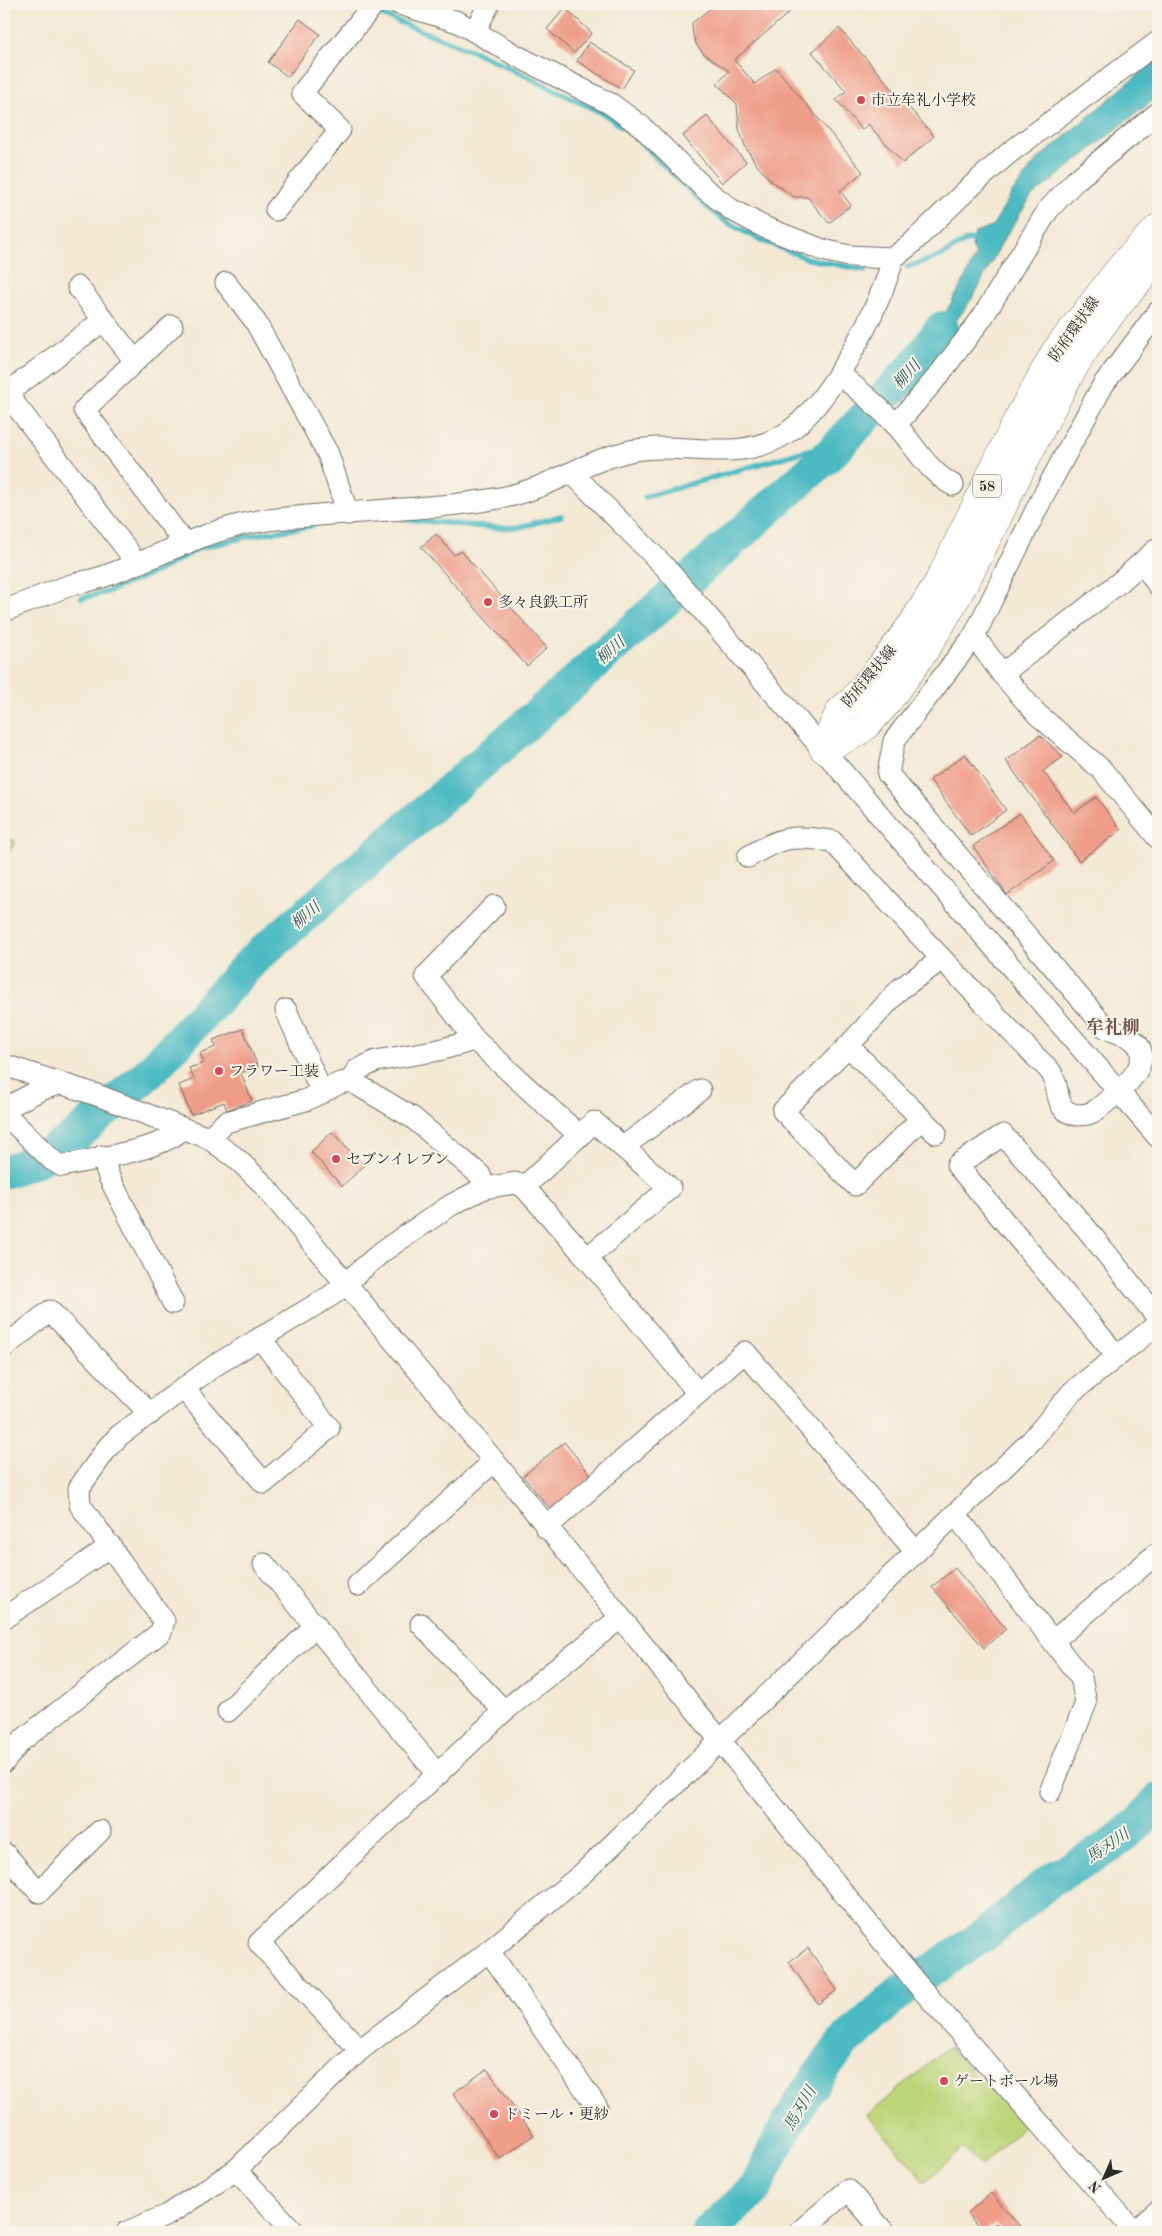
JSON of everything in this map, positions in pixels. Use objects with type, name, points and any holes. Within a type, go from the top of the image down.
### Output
[{"type":"main road","name":"防府環状線","points":[[823,748],[840,711],[852,701],[878,670],[913,623],[939,581],[1018,419],[1055,352],[1123,264],[1158,228]]},
{"type":"main road","name":"防府環状線","points":[[823,748],[860,731],[900,685],[932,640],[958,595],[1041,428],[1075,365],[1107,319],[1158,260]]},
{"type":"street","points":[[276,210],[340,130],[302,93],[374,4]]},
{"type":"street","points":[[399,4],[458,22],[517,56],[611,104],[641,126],[705,189],[732,210],[766,228],[823,250],[849,256],[893,258]]},
{"type":"street","points":[[475,31],[489,4]]},
{"type":"street","points":[[4,611],[216,532],[258,522],[464,503],[513,495],[536,489],[606,459],[645,448],[665,447],[742,451],[768,443],[784,435],[811,412],[839,374],[886,285],[893,258],[910,245],[1009,153],[1158,42]]},
{"type":"street","points":[[893,423],[938,376],[982,318],[1048,210],[1075,181],[1158,113]]},
{"type":"street","points":[[226,283],[255,321],[328,454],[348,514]]},
{"type":"street","points":[[78,287],[135,361]]},
{"type":"street","points":[[748,857],[771,843],[794,837],[832,841],[941,960],[1052,1073],[1059,1103],[1066,1111],[1076,1115],[1094,1112],[1118,1091],[1130,1084],[1143,1069],[1145,1060],[1143,1051],[1132,1039],[1105,1027],[888,774],[894,741],[974,636],[1043,496],[1103,385],[1158,312]]},
{"type":"street","points":[[104,320],[5,392],[128,550],[134,564]]},
{"type":"street","points":[[172,326],[84,410],[185,544]]},
{"type":"street","points":[[839,374],[864,394],[893,423],[938,477],[953,485]]},
{"type":"street","points":[[572,473],[665,567],[1158,1137]]},
{"type":"street","points":[[1002,674],[1143,563],[1158,548]]},
{"type":"street","points":[[1143,563],[1158,585]]},
{"type":"street","points":[[974,636],[1002,674],[1037,714],[1101,770],[1158,838]]},
{"type":"street","points":[[494,906],[426,976],[475,1040],[580,1136]]},
{"type":"street","points":[[848,1046],[928,1126],[855,1185],[783,1111],[848,1046],[900,990],[941,960]]},
{"type":"street","points":[[286,1010],[322,1093]]},
{"type":"street","points":[[351,1081],[358,1070],[376,1061],[439,1050],[475,1040]]},
{"type":"street","points":[[4,1065],[58,1084],[97,1095],[208,1138],[236,1158],[262,1183],[494,1461],[546,1528],[918,1985],[1126,2229],[1158,2211]]},
{"type":"street","points":[[208,1138],[226,1122],[306,1100],[340,1083],[351,1081],[413,1118],[480,1175],[484,1188]]},
{"type":"street","points":[[58,1084],[40,1090],[4,1111],[32,1142],[52,1160],[62,1166],[161,1144],[176,1136],[182,1129]]},
{"type":"street","points":[[623,1147],[700,1090]]},
{"type":"street","points":[[524,1187],[594,1122],[670,1188],[587,1258]]},
{"type":"street","points":[[1117,1356],[957,1165],[1003,1135],[1084,1227],[1158,1318]]},
{"type":"street","points":[[102,1156],[109,1177],[173,1303]]},
{"type":"street","points":[[4,1762],[21,1741],[161,1632],[164,1621],[80,1505],[79,1488],[108,1447],[120,1435],[214,1366],[332,1295],[383,1251],[451,1205],[484,1188],[515,1183],[524,1187],[587,1258],[698,1393]]},
{"type":"street","points":[[4,1347],[50,1311],[150,1414]]},
{"type":"street","points":[[127,2232],[167,2215],[236,2170],[360,2050],[489,1951],[583,1874],[956,1515],[1032,1440],[1072,1392],[1158,1324]]},
{"type":"street","points":[[184,1389],[264,1484],[330,1428],[260,1338]]},
{"type":"street","points":[[546,1528],[745,1352],[916,1552]]},
{"type":"street","points":[[358,1585],[494,1461]]},
{"type":"street","points":[[956,1515],[1082,1678],[1086,1704],[1050,1792]]},
{"type":"street","points":[[4,1618],[110,1546]]},
{"type":"street","points":[[1053,1641],[1155,1555]]},
{"type":"street","points":[[264,1564],[438,1774]]},
{"type":"street","points":[[360,2050],[259,1944],[504,1712],[620,1618]]},
{"type":"street","points":[[421,1624],[504,1712]]},
{"type":"street","points":[[228,1711],[316,1625]]},
{"type":"street","points":[[7,1865],[39,1892],[100,1831]]},
{"type":"street","points":[[489,1951],[597,2108]]},
{"type":"street","points":[[236,2170],[294,2232]]},
{"type":"street","points":[[800,2232],[848,2190],[884,2232]]},
{"type":"green space","points":[[4,837],[16,841],[4,862]]},
{"type":"green space","name":"ゲートボール場","points":[[948,2047],[1024,2125],[981,2166],[963,2148],[925,2182],[867,2115]]},
{"type":"water","points":[[1158,58],[1158,96],[1031,197],[1001,244],[975,294],[938,346],[915,365],[962,284],[976,255],[972,247],[975,233],[992,227],[1012,193],[1037,160]]},
{"type":"building","points":[[716,4],[799,4],[734,60],[755,84],[776,68],[863,172],[840,191],[851,205],[829,223],[807,197],[794,197],[770,180],[756,164],[745,146],[739,129],[737,104],[717,84],[729,71],[704,54],[696,44],[693,35],[692,23]]},
{"type":"building","points":[[565,8],[592,33],[574,53],[547,29]]},
{"type":"building","points":[[300,19],[320,34],[288,77],[268,62]]},
{"type":"building","points":[[839,28],[934,136],[903,163],[868,124],[862,130],[836,100],[846,91],[812,52]]},
{"type":"building","points":[[589,42],[634,70],[622,89],[577,61]]},
{"type":"building","points":[[707,116],[746,162],[722,183],[683,136]]},
{"type":"building","name":"多々良鉄工所","points":[[436,534],[454,555],[461,551],[547,648],[527,666],[421,547]]},
{"type":"building","points":[[1040,735],[1063,757],[1043,771],[1074,813],[1096,797],[1121,830],[1079,861],[1006,761]]},
{"type":"building","points":[[965,754],[1006,810],[971,836],[930,780]]},
{"type":"building","points":[[1020,813],[1054,861],[1007,895],[973,846]]},
{"type":"building","name":"フラワー工装","points":[[243,1029],[258,1067],[241,1073],[252,1101],[227,1110],[224,1102],[191,1115],[179,1085],[194,1079],[189,1068],[204,1063],[200,1053],[216,1047],[213,1040]]},
{"type":"building","points":[[332,1132],[364,1166],[342,1186],[311,1152]]},
{"type":"building","points":[[564,1442],[592,1476],[551,1510],[523,1476]]},
{"type":"building","points":[[955,1568],[1006,1629],[984,1648],[932,1587]]},
{"type":"building","points":[[808,1948],[837,1990],[818,2004],[789,1962]]},
{"type":"building","name":"ドミール・更紗","points":[[487,2069],[534,2135],[500,2159],[453,2093]]},
{"type":"building","points":[[991,2193],[1025,2232],[1004,2232],[996,2223],[983,2232],[967,2214]]},
{"type":"waterway","points":[[374,12],[485,56],[606,115],[632,134],[703,204],[728,223],[763,241],[809,259],[865,270]]},
{"type":"waterway","points":[[907,267],[941,256],[965,241],[979,239]]},
{"type":"waterway","name":"柳川","points":[[4,1172],[35,1161],[72,1139],[150,1072],[253,960],[537,715],[832,452],[915,365],[942,328]]},
{"type":"waterway","points":[[645,497],[812,449],[832,452]]},
{"type":"waterway","points":[[403,519],[498,528],[520,527],[561,516]]},
{"type":"waterway","points":[[82,598],[107,592],[158,571],[199,548],[254,535],[312,526]]},
{"type":"waterway","name":"馬刃川","points":[[929,1972],[990,1931],[1052,1879],[1109,1847],[1140,1822],[1158,1800]]},
{"type":"waterway","name":"馬刃川","points":[[708,2232],[756,2188],[780,2138],[807,2091],[843,2043],[901,1991]]},
{"type":"place","name":"市立牟礼小学校","points":[[861,100]]},
{"type":"place","name":"多々良鉄工所","points":[[488,602]]},
{"type":"place","name":"フラワー工装","points":[[219,1071]]},
{"type":"place","name":"セブンイレブン","points":[[336,1159]]},
{"type":"place","name":"ゲートボール場","points":[[944,2081]]},
{"type":"place","name":"ドミール・更紗","points":[[494,2114]]},
{"type":"district","name":"牟礼柳","points":[[1113,1027]]}]
